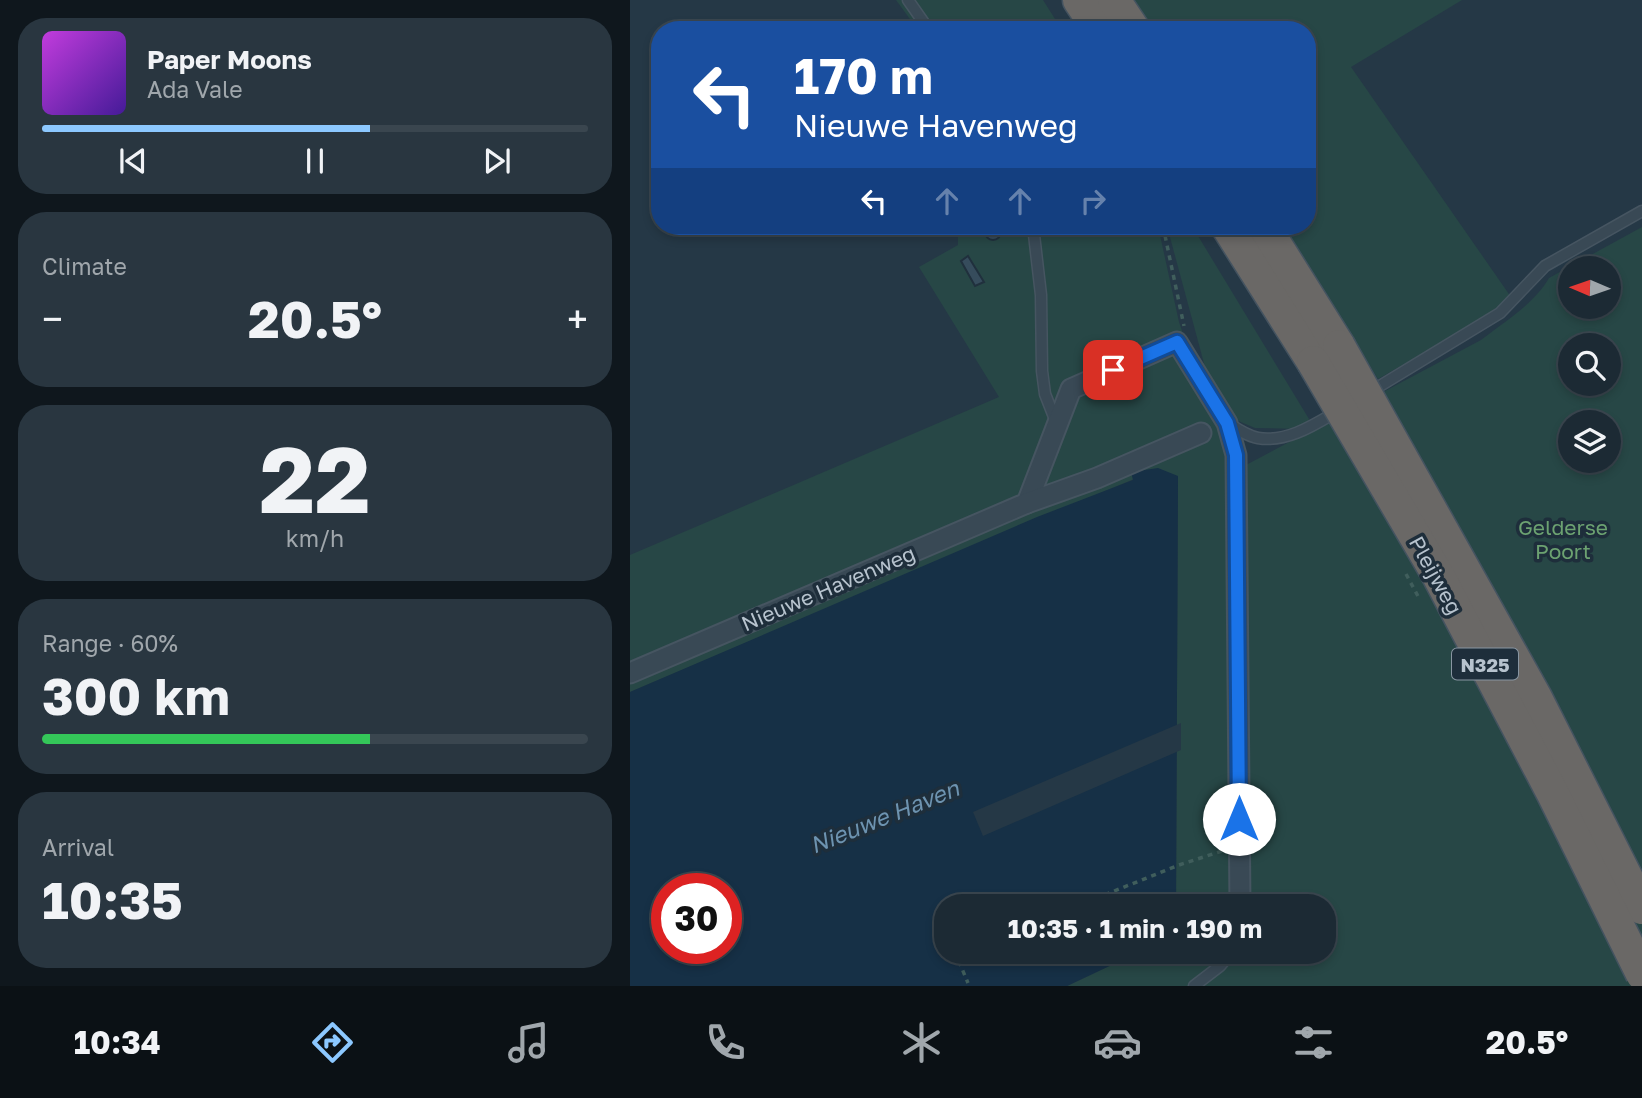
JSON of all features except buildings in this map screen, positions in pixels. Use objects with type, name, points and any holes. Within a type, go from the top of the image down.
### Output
[{"type":"highway","points":[[1079,0],[1093,21]]},
{"type":"highway","points":[[1114,0],[1128,21]]},
{"type":"highway","name":"Pleijweg","points":[[1234,235],[1326,354],[1535,696],[1642,908]]},
{"type":"highway","name":"Pleijweg","points":[[1268,235],[1326,354],[1552,792],[1642,974]]},
{"type":"street","points":[[1027,503],[1071,389],[1177,342],[1227,423],[1236,455],[1240,894]]},
{"type":"street","name":"Nieuwe Havenweg","points":[[630,673],[1027,503],[1097,478],[1201,433]]},
{"type":"lane","points":[[908,0],[923,21]]},
{"type":"lane","points":[[1361,397],[1500,313],[1545,266],[1642,211]]},
{"type":"lane","points":[[1034,235],[1041,295],[1042,371],[1045,394],[1057,424]]},
{"type":"lane","points":[[1227,423],[1258,439],[1279,437],[1308,429],[1350,403]]},
{"type":"lane","points":[[1194,986],[1222,964]]},
{"type":"path","points":[[1165,235],[1185,327],[1185,334],[1177,342]]},
{"type":"path","name":"Pleijweg","points":[[1401,566],[1421,601]]},
{"type":"path","points":[[1107,894],[1179,865],[1239,846]]},
{"type":"path","points":[[959,964],[968,983]]},
{"type":"green space","points":[[896,0],[1043,0],[1056,21],[911,21]]},
{"type":"green space","points":[[1131,0],[1462,0],[1351,67],[1511,297],[1478,322],[1378,379],[1287,235],[1316,235],[1316,21],[1145,21]]},
{"type":"green space","name":"Gelderse Poort","points":[[1642,227],[1642,986],[1067,986],[1114,964],[1336,964],[1336,894],[1247,894],[1246,465],[1481,340],[1527,304],[1549,278],[1558,273],[1558,319],[1621,319],[1621,256],[1589,256]]},
{"type":"green space","points":[[958,235],[1160,235],[1179,322],[1199,380],[1227,427],[1225,470],[1231,519],[1232,894],[1176,894],[1178,477],[1159,469],[1132,472],[1134,479],[630,692],[630,555],[999,397],[919,267],[958,245]]},
{"type":"green space","points":[[1169,235],[1197,235],[1309,419],[1308,424],[1302,429],[1255,428],[1236,420],[1219,399],[1205,367]]},
{"type":"water","name":"Nieuwe Haven","points":[[1158,468],[1178,476],[1176,894],[934,894],[934,964],[1114,964],[1067,986],[630,986],[630,692],[1037,517],[1133,480],[1131,472]]},
{"type":"pier","points":[[1181,723],[1181,750],[983,836],[973,812]]},
{"type":"route","points":[[1113,370],[1177,342],[1227,423],[1236,455],[1239,819]]}]
